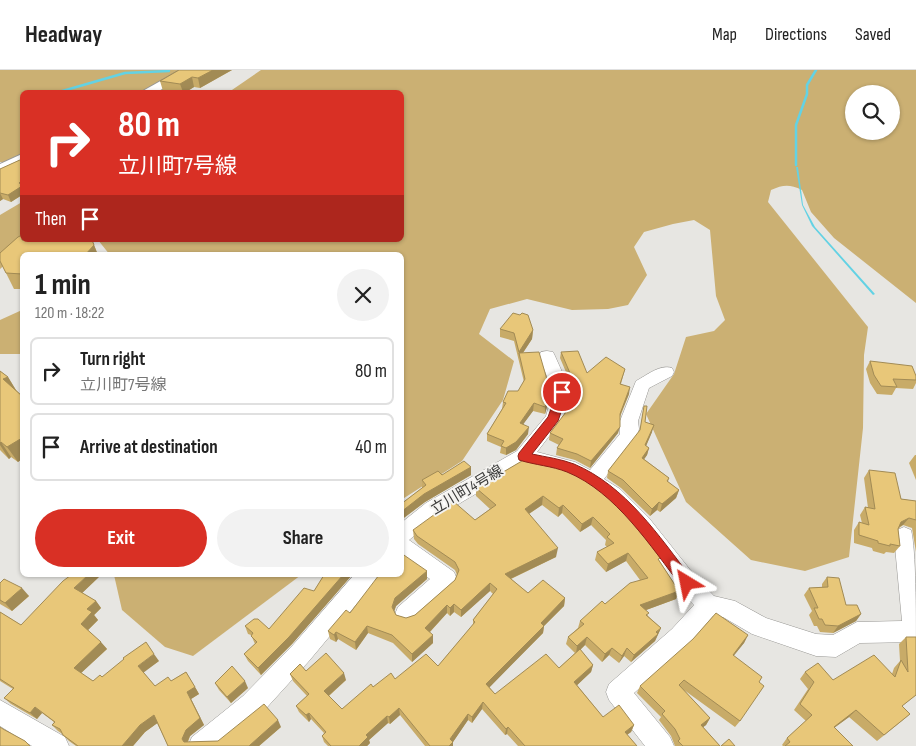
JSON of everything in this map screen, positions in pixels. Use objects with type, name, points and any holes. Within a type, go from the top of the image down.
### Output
[{"type":"main road","points":[[152,90],[189,70]]},
{"type":"street","points":[[547,356],[562,392],[554,418],[524,456],[568,467],[592,480],[613,495],[642,524],[687,583],[708,605],[727,608],[760,627],[816,644],[836,646],[857,633],[915,631],[904,536]]},
{"type":"street","points":[[592,480],[628,436],[630,429],[629,421],[642,385],[666,372]]},
{"type":"street","name":"立川町4号線","points":[[404,533],[439,505],[524,456]]},
{"type":"street","points":[[404,548],[446,579],[406,614]]},
{"type":"street","points":[[201,746],[252,705],[301,653],[365,577]]},
{"type":"street","points":[[661,746],[618,692],[680,637],[708,605]]},
{"type":"street","points":[[0,712],[56,746]]},
{"type":"shaded area","points":[[0,70],[184,70],[147,90],[20,90],[20,155],[6,162],[0,162]]},
{"type":"shaded area","points":[[261,70],[916,70],[916,303],[834,238],[811,212],[802,190],[790,186],[775,188],[771,190],[768,202],[868,327],[864,355],[863,428],[849,557],[805,571],[751,560],[686,502],[646,414],[674,374],[686,337],[714,331],[725,320],[716,296],[710,230],[694,220],[644,232],[634,247],[647,275],[628,305],[608,309],[572,310],[527,299],[490,309],[479,334],[514,361],[503,400],[462,461],[404,498],[404,252],[108,252],[100,242],[404,242],[404,90],[232,90]]},
{"type":"shaded area","points":[[20,203],[20,242],[22,242],[20,251],[0,269],[0,215]]},
{"type":"shaded area","points":[[20,311],[20,354],[0,354],[0,320]]},
{"type":"shaded area","points":[[114,577],[298,577],[193,656],[165,647],[122,610]]},
{"type":"water","points":[[796,167],[798,167],[803,205],[815,227],[875,294],[873,295],[812,226],[802,205]]},
{"type":"building","points":[[179,70],[213,70],[198,78],[192,77],[180,84],[160,81]]},
{"type":"building","points":[[20,160],[20,187],[8,195],[0,193],[0,169]]},
{"type":"building","points":[[20,236],[20,242],[93,242],[94,245],[88,252],[20,252],[20,274],[6,273],[0,261],[0,253]]},
{"type":"building","points":[[513,313],[528,315],[533,330],[519,352],[514,333],[500,329]]},
{"type":"building","points":[[578,351],[587,373],[606,357],[625,369],[620,384],[630,387],[620,414],[620,427],[591,461],[577,454],[557,448],[563,439],[550,433],[566,412],[572,391],[578,392],[561,352]]},
{"type":"building","points":[[539,352],[548,383],[552,385],[545,407],[534,403],[520,423],[529,427],[516,442],[506,448],[501,446],[504,441],[487,434],[506,403],[503,402],[508,391],[518,391],[525,379],[519,353]]},
{"type":"building","points":[[870,361],[912,366],[916,380],[893,379],[897,387],[881,386],[874,375]]},
{"type":"building","points":[[0,371],[8,377],[3,379],[20,394],[20,439],[7,447],[0,443]]},
{"type":"building","points":[[644,406],[647,406],[645,422],[654,425],[645,445],[649,448],[642,458],[669,478],[667,481],[679,490],[662,504],[659,502],[652,509],[623,480],[608,471],[640,430]]},
{"type":"building","points":[[527,458],[564,466],[607,494],[636,523],[661,558],[658,559],[679,591],[640,605],[649,613],[646,615],[661,628],[656,632],[658,634],[634,655],[627,648],[622,656],[612,648],[605,654],[587,637],[577,646],[568,637],[584,624],[580,621],[602,601],[605,604],[630,583],[648,578],[628,553],[608,564],[597,552],[614,543],[607,537],[610,534],[593,517],[582,524],[563,505],[559,508],[543,496],[525,509],[558,548],[505,574],[528,593],[543,580],[565,598],[541,623],[544,626],[486,684],[495,694],[546,654],[559,668],[580,649],[593,665],[574,682],[603,717],[619,705],[634,725],[625,732],[637,746],[525,746],[508,727],[506,729],[483,702],[472,717],[468,714],[450,739],[453,742],[449,746],[430,746],[399,708],[366,735],[368,737],[359,746],[331,746],[322,736],[326,732],[309,713],[306,715],[296,706],[309,694],[290,674],[300,664],[306,671],[326,653],[344,673],[324,691],[342,709],[371,684],[373,687],[391,673],[395,679],[426,654],[438,666],[475,622],[473,620],[497,589],[490,583],[461,610],[454,604],[450,608],[447,605],[425,628],[433,635],[412,654],[392,635],[367,626],[355,642],[336,632],[334,635],[328,631],[346,610],[350,613],[377,577],[404,577],[404,555],[427,571],[395,598],[392,607],[396,615],[406,618],[415,615],[455,580],[459,570],[455,562],[417,536],[413,530],[453,501],[475,520],[496,505],[476,488]]},
{"type":"building","points":[[464,461],[471,467],[424,494],[404,510],[404,502],[426,485],[422,480],[438,471],[442,475]]},
{"type":"building","points":[[869,470],[895,473],[901,499],[916,501],[916,520],[909,518],[901,522],[898,529],[900,546],[878,543],[878,541],[859,535],[859,522],[869,525],[865,507],[875,509]]},
{"type":"building","points":[[68,577],[86,577],[74,588],[96,601],[87,609],[92,612],[81,624],[101,642],[74,668],[93,681],[100,675],[102,677],[123,658],[146,642],[154,654],[138,666],[155,686],[168,677],[171,681],[186,672],[195,687],[187,692],[200,718],[186,730],[182,739],[184,742],[218,741],[264,704],[278,720],[249,746],[168,746],[154,715],[140,725],[122,746],[78,746],[63,735],[60,729],[52,725],[55,722],[35,707],[30,713],[4,698],[14,688],[0,679],[0,612],[21,625]]},
{"type":"building","points":[[323,577],[341,577],[289,637],[258,668],[244,654],[257,642],[251,636],[253,633],[245,626],[254,619],[258,619],[269,629],[304,588],[314,591]]},
{"type":"building","points":[[827,577],[839,578],[846,605],[857,605],[861,614],[838,626],[825,625],[822,619],[819,619],[814,608],[818,608],[809,588],[828,587]]},
{"type":"building","points":[[4,579],[22,588],[5,603],[0,600],[0,583]]},
{"type":"building","points":[[716,613],[748,635],[733,655],[762,677],[759,682],[764,686],[740,721],[684,680],[679,685],[710,718],[701,725],[720,746],[683,746],[678,741],[680,739],[675,729],[662,714],[665,711],[640,686],[693,639]]},
{"type":"building","points":[[906,637],[916,637],[916,695],[902,706],[910,714],[884,735],[856,710],[834,727],[853,746],[785,746],[790,742],[787,738],[812,715],[800,704],[814,682],[805,672],[818,663],[833,680],[874,655],[895,677],[901,660],[908,672]]},
{"type":"building","points":[[232,666],[245,681],[227,697],[215,683]]},
{"type":"building","points":[[0,727],[25,741],[30,746],[0,746]]},
{"type":"building","points":[[729,739],[735,746],[721,746]]},
{"type":"waterway","points":[[796,165],[796,125],[807,94],[807,85],[816,70]]},
{"type":"waterway","points":[[66,90],[125,73],[169,71]]},
{"type":"route","points":[[562,392],[554,418],[524,456],[568,467],[592,480],[613,495],[642,524],[687,583]]}]
